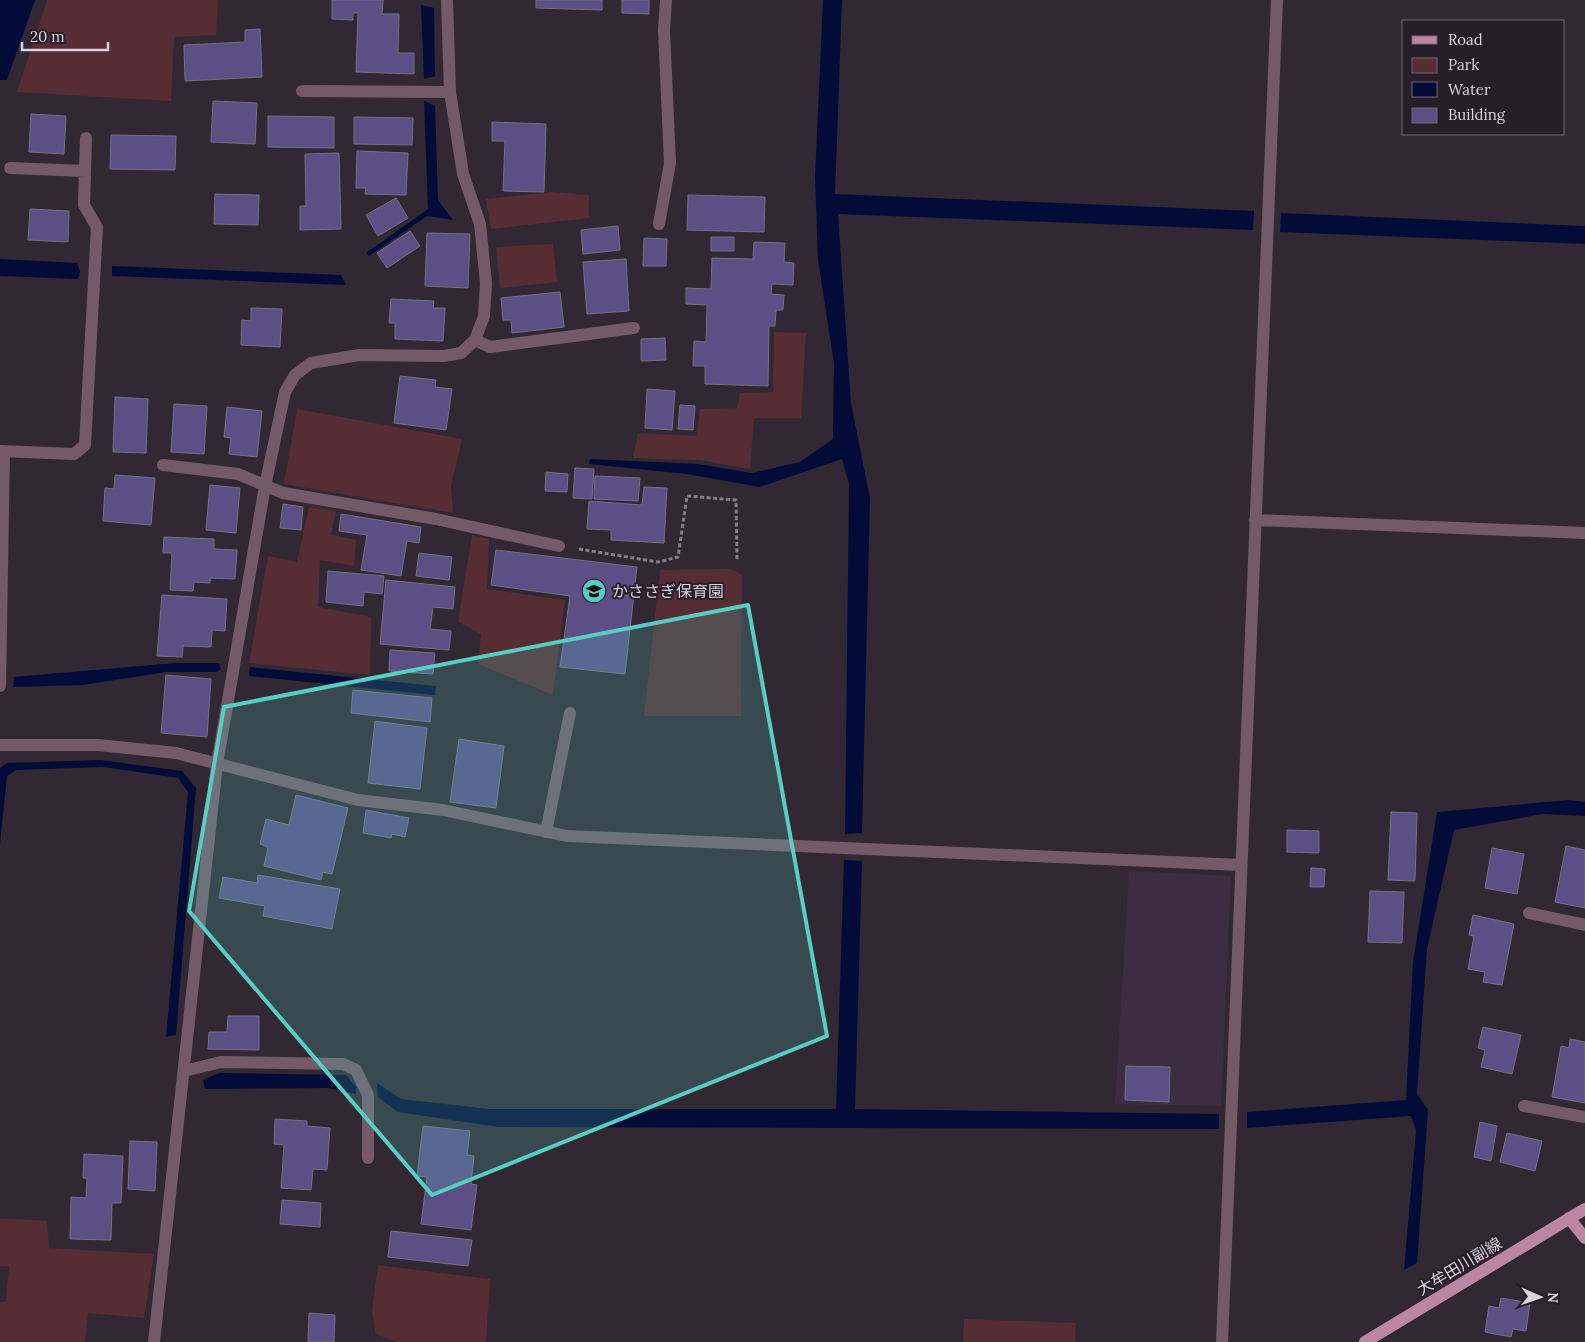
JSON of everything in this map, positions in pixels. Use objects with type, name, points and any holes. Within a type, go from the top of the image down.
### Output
[{"type":"main road","name":"大牟田川副線","points":[[1365,1342],[1585,1209]]},
{"type":"main road","points":[[1569,1218],[1585,1238]]},
{"type":"street","points":[[154,1342],[217,764],[265,486],[285,392],[295,375],[311,363],[359,355],[444,356],[461,353],[475,340],[484,316],[486,283],[480,224],[463,174],[450,92],[448,0]]},
{"type":"street","points":[[659,224],[670,163],[664,30],[666,0]]},
{"type":"street","points":[[1222,1342],[1277,0]]},
{"type":"street","points":[[302,91],[450,92]]},
{"type":"street","points":[[0,686],[2,451],[74,454],[86,445],[97,227],[84,205],[86,138]]},
{"type":"street","points":[[10,168],[85,171]]},
{"type":"street","points":[[475,340],[490,347],[634,328]]},
{"type":"street","points":[[163,465],[238,474],[283,493],[436,519],[559,546]]},
{"type":"street","points":[[1255,520],[1585,533]]},
{"type":"street","points":[[546,832],[570,713]]},
{"type":"street","points":[[0,746],[98,745],[176,753],[358,800],[443,810],[577,837],[1241,865]]},
{"type":"street","points":[[1529,913],[1585,925]]},
{"type":"street","points":[[184,1071],[221,1062],[343,1064],[356,1070],[368,1095],[368,1158]]},
{"type":"street","points":[[1524,1106],[1585,1117]]},
{"type":"path","points":[[559,546],[658,562],[678,556],[688,496],[736,500],[737,560]]},
{"type":"highlighted area","points":[[748,605],[827,1036],[432,1195],[189,911],[224,707]]},
{"type":"shaded area","points":[[1129,871],[1231,876],[1221,1106],[1115,1104]]},
{"type":"green space","points":[[47,0],[218,0],[216,35],[174,37],[171,101],[17,92]]},
{"type":"green space","points":[[551,192],[589,195],[589,218],[491,229],[486,199]]},
{"type":"green space","points":[[553,244],[557,282],[500,288],[496,247]]},
{"type":"green space","points":[[774,332],[806,333],[801,418],[754,418],[750,469],[700,460],[633,458],[638,433],[697,436],[700,409],[737,408],[740,393],[773,392]]},
{"type":"green space","points":[[297,409],[462,439],[451,486],[453,513],[284,484]]},
{"type":"green space","points":[[309,507],[336,511],[331,535],[356,540],[354,566],[320,560],[318,607],[371,617],[370,675],[249,663],[268,556],[297,562]]},
{"type":"green space","points":[[472,535],[489,539],[487,589],[565,600],[553,695],[478,664],[481,634],[458,622]]},
{"type":"green space","points":[[731,569],[742,575],[741,716],[644,716],[660,570]]},
{"type":"green space","points":[[0,1218],[47,1221],[49,1248],[154,1254],[144,1318],[88,1313],[85,1342],[0,1342],[0,1302],[6,1302],[9,1266],[0,1266]]},
{"type":"green space","points":[[378,1265],[490,1279],[486,1342],[398,1342],[376,1335],[372,1311]]},
{"type":"green space","points":[[964,1319],[1076,1323],[1075,1342],[963,1342]]},
{"type":"water","points":[[0,0],[35,0],[7,80],[0,80]]},
{"type":"water","points":[[823,0],[842,0],[835,194],[1254,211],[1253,230],[838,214],[851,403],[870,498],[862,833],[845,834],[849,484],[842,459],[760,487],[687,474],[589,464],[590,459],[698,464],[752,473],[800,462],[833,439],[834,363],[818,260],[815,177]]},
{"type":"water","points":[[421,5],[434,8],[435,76],[424,79]]},
{"type":"water","points":[[424,101],[435,106],[438,200],[453,220],[427,216],[369,256],[366,253],[428,209]]},
{"type":"water","points":[[1281,213],[1585,226],[1585,244],[1280,232]]},
{"type":"water","points":[[0,259],[77,263],[80,271],[78,279],[0,276]]},
{"type":"water","points":[[112,266],[341,275],[346,285],[112,276]]},
{"type":"water","points":[[175,663],[219,663],[221,669],[217,672],[166,672],[83,685],[13,687],[14,677]]},
{"type":"water","points":[[250,667],[436,686],[435,695],[249,676]]},
{"type":"water","points":[[101,760],[182,771],[196,788],[176,1035],[166,1037],[188,792],[178,778],[104,767],[16,770],[7,776],[0,844],[0,768],[7,763]]},
{"type":"water","points":[[1569,800],[1585,802],[1585,816],[1542,814],[1454,830],[1427,949],[1417,1094],[1428,1110],[1417,1263],[1404,1270],[1416,1130],[1411,1116],[1247,1128],[1247,1112],[1406,1100],[1413,962],[1437,812]]},
{"type":"water","points":[[844,860],[862,861],[855,1109],[1219,1114],[1219,1129],[498,1127],[398,1112],[378,1097],[377,1083],[401,1099],[488,1109],[836,1109]]},
{"type":"water","points":[[219,1073],[346,1075],[356,1087],[356,1094],[328,1088],[205,1089],[203,1080]]},
{"type":"building","points":[[332,0],[383,0],[382,14],[399,14],[398,53],[414,53],[414,74],[356,72],[358,13],[353,13],[353,20],[332,19]]},
{"type":"building","points":[[536,0],[602,0],[602,10],[536,8]]},
{"type":"building","points":[[622,0],[649,0],[649,14],[622,13]]},
{"type":"building","points":[[260,29],[262,77],[185,81],[184,45],[245,42],[245,30]]},
{"type":"building","points":[[213,101],[257,103],[255,144],[211,142]]},
{"type":"building","points":[[31,114],[66,116],[64,154],[29,152]]},
{"type":"building","points":[[268,116],[334,117],[334,148],[268,147]]},
{"type":"building","points":[[354,117],[413,118],[412,145],[354,144]]},
{"type":"building","points":[[492,122],[546,124],[544,192],[503,191],[505,141],[492,141]]},
{"type":"building","points":[[111,135],[176,136],[175,170],[110,169]]},
{"type":"building","points":[[357,151],[408,153],[406,195],[365,194],[366,188],[356,188]]},
{"type":"building","points":[[339,153],[341,229],[300,230],[300,206],[306,206],[305,154]]},
{"type":"building","points":[[215,194],[259,195],[258,225],[214,224]]},
{"type":"building","points":[[688,195],[765,197],[764,232],[687,230]]},
{"type":"building","points":[[396,198],[408,218],[378,236],[366,215]]},
{"type":"building","points":[[30,209],[69,211],[68,242],[28,240]]},
{"type":"building","points":[[618,226],[620,250],[583,254],[581,230]]},
{"type":"building","points":[[410,231],[420,246],[387,268],[377,253]]},
{"type":"building","points":[[427,233],[470,234],[468,288],[425,286]]},
{"type":"building","points":[[711,237],[734,237],[734,251],[711,251]]},
{"type":"building","points":[[644,238],[667,239],[666,266],[643,266]]},
{"type":"building","points":[[754,242],[785,243],[784,262],[794,263],[793,285],[772,284],[771,294],[784,295],[783,310],[776,310],[775,326],[769,326],[768,386],[705,384],[705,366],[693,366],[694,341],[706,342],[707,305],[686,304],[686,288],[711,289],[712,258],[753,259]]},
{"type":"building","points":[[626,259],[629,311],[587,314],[583,262]]},
{"type":"building","points":[[560,292],[564,327],[512,333],[511,320],[503,320],[501,298]]},
{"type":"building","points":[[391,299],[434,301],[433,308],[445,308],[443,341],[395,339],[395,323],[389,323]]},
{"type":"building","points":[[251,308],[282,309],[280,347],[241,345],[242,320],[251,321]]},
{"type":"building","points":[[665,338],[666,360],[641,361],[641,339]]},
{"type":"building","points":[[400,376],[436,380],[435,387],[452,389],[446,430],[394,423]]},
{"type":"building","points":[[647,389],[675,391],[672,430],[645,428]]},
{"type":"building","points":[[115,397],[148,399],[146,453],[113,452]]},
{"type":"building","points":[[174,404],[207,406],[204,454],[171,452]]},
{"type":"building","points":[[680,405],[695,406],[693,430],[678,429]]},
{"type":"building","points":[[227,407],[262,411],[257,457],[229,454],[231,438],[224,437]]},
{"type":"building","points":[[575,468],[594,469],[592,499],[573,498]]},
{"type":"building","points":[[546,472],[568,474],[567,492],[545,491]]},
{"type":"building","points":[[115,475],[155,478],[151,525],[103,521],[105,488],[114,489]]},
{"type":"building","points":[[595,476],[640,478],[638,501],[594,499]]},
{"type":"building","points":[[210,485],[240,488],[236,533],[206,530]]},
{"type":"building","points":[[644,487],[667,488],[664,543],[611,540],[611,530],[587,529],[589,501],[642,505]]},
{"type":"building","points":[[283,504],[303,507],[301,530],[280,528]]},
{"type":"building","points":[[341,514],[421,527],[419,543],[407,541],[401,576],[361,570],[367,535],[339,531]]},
{"type":"building","points":[[164,537],[214,539],[214,549],[237,550],[235,579],[210,578],[210,583],[194,582],[193,591],[170,590],[172,553],[163,553]]},
{"type":"building","points":[[496,550],[637,567],[625,674],[560,667],[570,596],[491,585]]},
{"type":"building","points":[[419,553],[452,557],[449,580],[416,576]]},
{"type":"building","points":[[328,571],[384,576],[382,594],[364,592],[363,606],[326,602]]},
{"type":"building","points":[[386,580],[455,587],[453,609],[433,607],[430,629],[451,631],[449,650],[380,644]]},
{"type":"building","points":[[162,595],[227,599],[225,631],[212,630],[211,647],[183,646],[182,657],[157,656]]},
{"type":"building","points":[[390,650],[435,653],[433,674],[389,671]]},
{"type":"building","points":[[166,675],[211,679],[207,737],[161,733]]},
{"type":"building","points":[[353,690],[432,698],[430,722],[351,713]]},
{"type":"building","points":[[375,721],[427,728],[420,789],[368,783]]},
{"type":"building","points":[[459,739],[504,746],[496,808],[450,802]]},
{"type":"building","points":[[296,795],[348,808],[332,874],[323,872],[321,880],[264,866],[268,847],[260,844],[266,819],[289,825]]},
{"type":"building","points":[[366,810],[409,818],[405,837],[392,834],[391,838],[363,833]]},
{"type":"building","points":[[1391,812],[1417,813],[1415,881],[1388,880]]},
{"type":"building","points":[[1287,830],[1319,831],[1319,853],[1287,852]]},
{"type":"building","points":[[1566,846],[1585,850],[1585,908],[1555,902]]},
{"type":"building","points":[[1492,848],[1524,854],[1517,894],[1485,888]]},
{"type":"building","points":[[1311,868],[1325,869],[1324,887],[1310,887]]},
{"type":"building","points":[[258,875],[340,889],[332,929],[263,916],[265,906],[219,898],[223,877],[257,883]]},
{"type":"building","points":[[1370,891],[1404,892],[1402,943],[1368,942]]},
{"type":"building","points":[[1473,915],[1514,924],[1502,985],[1483,982],[1485,972],[1468,969],[1474,936],[1469,935]]},
{"type":"building","points":[[228,1016],[259,1016],[259,1050],[208,1049],[209,1032],[227,1032]]},
{"type":"building","points":[[1483,1027],[1521,1035],[1512,1074],[1481,1067],[1485,1050],[1478,1048]]},
{"type":"building","points":[[1570,1039],[1585,1042],[1585,1103],[1552,1097],[1561,1046],[1569,1048]]},
{"type":"building","points":[[1126,1066],[1170,1067],[1169,1102],[1125,1100]]},
{"type":"building","points":[[275,1119],[307,1121],[307,1126],[330,1128],[327,1170],[313,1169],[311,1190],[281,1188],[284,1145],[274,1144]]},
{"type":"building","points":[[1480,1122],[1497,1126],[1491,1161],[1474,1157]]},
{"type":"building","points":[[423,1126],[470,1131],[467,1155],[474,1156],[471,1184],[477,1185],[471,1230],[421,1224],[427,1177],[417,1176]]},
{"type":"building","points":[[1507,1133],[1542,1141],[1535,1171],[1500,1162]]},
{"type":"building","points":[[130,1141],[157,1142],[155,1191],[128,1189]]},
{"type":"building","points":[[84,1154],[123,1156],[121,1203],[112,1203],[111,1240],[70,1239],[71,1197],[86,1198],[87,1178],[83,1178]]},
{"type":"building","points":[[282,1200],[321,1203],[320,1227],[280,1224]]},
{"type":"building","points":[[391,1231],[472,1240],[468,1266],[388,1257]]},
{"type":"building","points":[[1501,1298],[1530,1303],[1526,1331],[1513,1329],[1511,1337],[1485,1332],[1489,1306],[1499,1308]]},
{"type":"building","points":[[309,1313],[335,1315],[334,1342],[308,1342]]},
{"type":"place","name":"かささぎ保育園","points":[[594,591]]}]
